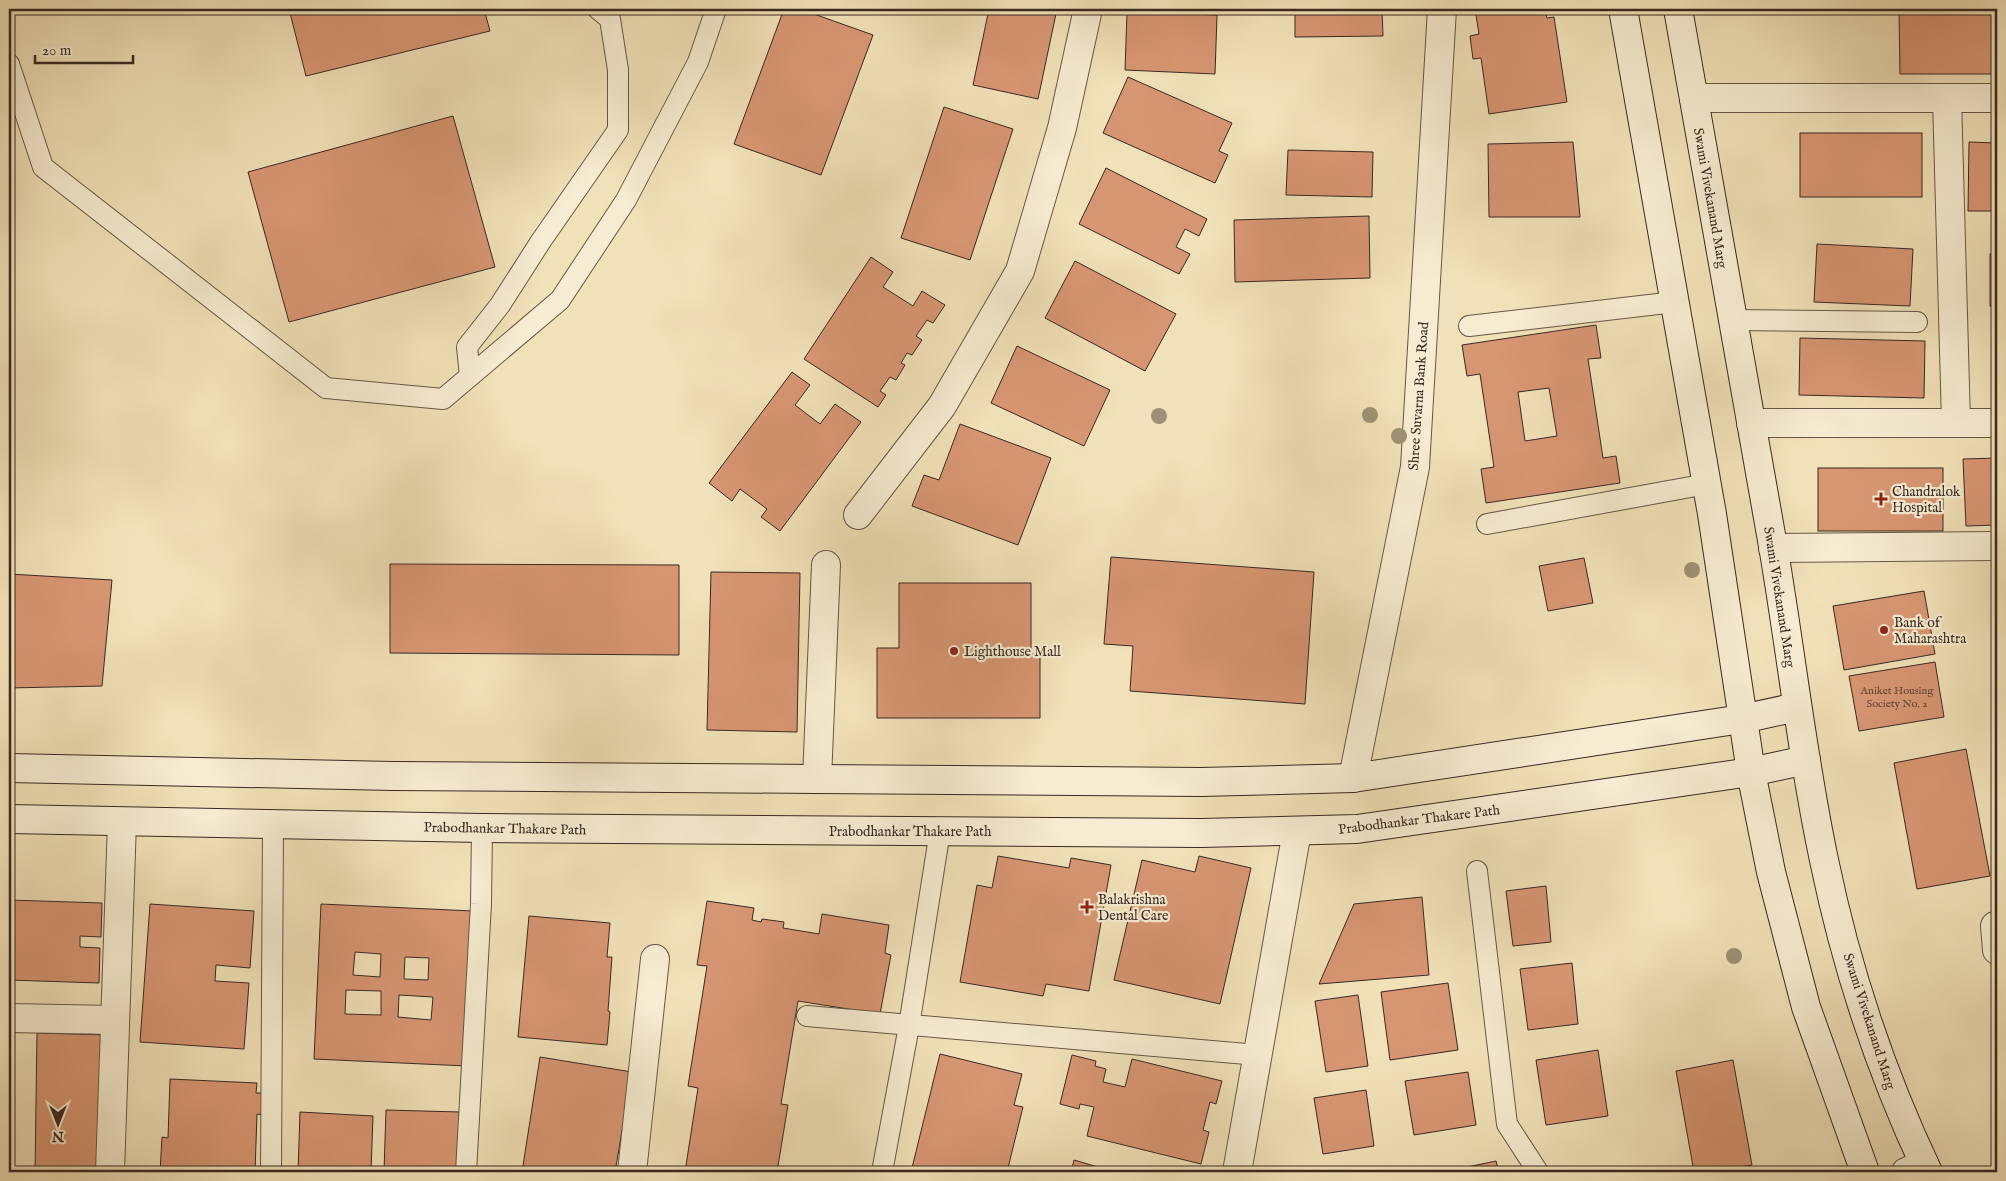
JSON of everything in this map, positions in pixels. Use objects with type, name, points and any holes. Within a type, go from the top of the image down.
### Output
[{"type":"main road","points":[[858,515],[942,406],[1020,271],[1062,128],[1088,9]]},
{"type":"main road","name":"Shree Suvarna Bank Road","points":[[1353,778],[1415,467],[1442,9]]},
{"type":"main road","points":[[1623,9],[1707,484],[1750,772],[1771,872],[1806,1007],[1865,1172]]},
{"type":"main road","name":"Swami Vivekanand Marg","points":[[1678,9],[1773,548],[1797,707],[1824,861],[1858,991],[1919,1169]]},
{"type":"main road","points":[[1694,98],[1997,98]]},
{"type":"main road","points":[[1947,98],[1956,423]]},
{"type":"main road","points":[[1751,423],[1997,423]]},
{"type":"main road","points":[[1773,548],[1997,546]]},
{"type":"main road","points":[[817,779],[826,565]]},
{"type":"main road","points":[[9,768],[383,776],[1201,782],[1353,778],[1742,719],[1797,707]]},
{"type":"main road","name":"Prabodhankar Thakare Path","points":[[9,819],[482,828],[1201,833],[1297,831],[1357,829],[1750,772],[1806,760]]},
{"type":"main road","points":[[110,1172],[122,822]]},
{"type":"main road","points":[[1237,1172],[1297,831]]},
{"type":"main road","points":[[632,1172],[655,959]]},
{"type":"main road","points":[[9,1018],[114,1020]]},
{"type":"lane","points":[[9,64],[43,167],[326,388],[443,399],[560,300],[626,200],[698,62],[716,9]]},
{"type":"lane","points":[[470,376],[467,347],[500,305],[541,241],[618,130],[618,70],[609,12]]},
{"type":"lane","points":[[1469,326],[1675,302]]},
{"type":"lane","points":[[1733,320],[1917,322]]},
{"type":"lane","points":[[1487,524],[1707,484]]},
{"type":"lane","points":[[271,1172],[272,824]]},
{"type":"lane","points":[[466,1172],[481,904],[482,828]]},
{"type":"lane","points":[[882,1172],[909,1026],[940,831]]},
{"type":"lane","points":[[1477,871],[1507,1124],[1538,1172]]},
{"type":"lane","points":[[807,1016],[1258,1055]]},
{"type":"building","points":[[289,9],[484,9],[490,31],[306,76]]},
{"type":"building","points":[[784,9],[800,9],[873,35],[821,175],[734,144]]},
{"type":"building","points":[[989,9],[1057,9],[1038,99],[973,85]]},
{"type":"building","points":[[1295,9],[1382,9],[1383,36],[1295,37]]},
{"type":"building","points":[[1475,9],[1545,9],[1547,18],[1554,17],[1567,102],[1489,114],[1481,58],[1473,59],[1470,36],[1479,34]]},
{"type":"building","points":[[1899,9],[1997,9],[1997,74],[1900,74]]},
{"type":"building","points":[[1127,12],[1217,15],[1215,74],[1125,70]]},
{"type":"building","points":[[1128,77],[1232,123],[1219,151],[1228,155],[1215,183],[1103,133]]},
{"type":"building","points":[[944,107],[1013,129],[970,260],[901,238]]},
{"type":"building","points":[[453,116],[495,267],[289,322],[248,172]]},
{"type":"building","points":[[1800,133],[1922,133],[1922,197],[1800,197]]},
{"type":"building","points":[[1573,142],[1580,217],[1489,217],[1488,144]]},
{"type":"building","points":[[1969,142],[1997,143],[1997,211],[1968,211]]},
{"type":"building","points":[[1288,150],[1373,152],[1372,197],[1286,195]]},
{"type":"building","points":[[1106,168],[1207,219],[1199,236],[1185,229],[1176,247],[1190,254],[1179,274],[1079,224]]},
{"type":"building","points":[[1369,216],[1370,278],[1235,282],[1234,220]]},
{"type":"building","points":[[1817,244],[1913,249],[1910,306],[1814,302]]},
{"type":"building","points":[[1990,254],[1997,254],[1997,306],[1990,306]]},
{"type":"building","points":[[871,257],[893,272],[883,287],[913,306],[922,291],[945,305],[933,323],[927,320],[916,336],[922,340],[912,355],[907,353],[901,363],[905,365],[896,380],[890,377],[880,391],[886,395],[878,407],[804,359]]},
{"type":"building","points":[[1075,261],[1176,314],[1145,371],[1045,318]]},
{"type":"building","points":[[1596,325],[1601,358],[1588,359],[1603,458],[1616,456],[1620,483],[1486,503],[1481,469],[1494,467],[1480,374],[1467,376],[1462,345]],"holes":[[[1549,388],[1557,436],[1525,441],[1518,392]]]},
{"type":"building","points":[[1800,338],[1925,341],[1924,398],[1799,395]]},
{"type":"building","points":[[1017,346],[1110,390],[1084,446],[991,403]]},
{"type":"building","points":[[1995,355],[1997,355],[1997,406]]},
{"type":"building","points":[[792,372],[810,385],[795,405],[820,424],[835,404],[861,422],[780,531],[761,517],[767,509],[740,489],[732,501],[709,483]]},
{"type":"building","points":[[960,424],[1051,458],[1018,545],[912,506],[924,475],[939,480]]},
{"type":"building","points":[[1997,458],[1997,525],[1966,526],[1963,459]]},
{"type":"building","name":"Chandralok Hospital","points":[[1818,468],[1943,468],[1943,531],[1818,531]]},
{"type":"building","points":[[1111,557],[1314,572],[1305,704],[1130,691],[1133,646],[1104,644]]},
{"type":"building","points":[[1584,558],[1593,603],[1548,611],[1539,566]]},
{"type":"building","points":[[390,564],[679,565],[679,655],[390,653]]},
{"type":"building","points":[[711,572],[800,573],[797,732],[707,730]]},
{"type":"building","points":[[9,574],[112,580],[102,686],[9,688]]},
{"type":"building","name":"Lighthouse Mall","points":[[899,583],[1031,583],[1031,654],[1040,654],[1040,718],[877,718],[877,648],[899,648]]},
{"type":"building","name":"Bank of Maharashtra","points":[[1924,591],[1935,654],[1844,670],[1833,606]]},
{"type":"building","name":"Bank of Maharashtra","points":[[1935,662],[1944,717],[1859,731],[1849,676]]},
{"type":"building","points":[[1966,749],[1990,876],[1917,889],[1894,763]]},
{"type":"building","points":[[998,856],[1069,868],[1071,858],[1111,865],[1089,991],[1046,984],[1043,996],[960,982],[977,885],[992,888]]},
{"type":"building","points":[[1199,856],[1251,868],[1220,1004],[1114,980],[1142,860],[1195,872]]},
{"type":"building","points":[[1546,886],[1551,942],[1513,946],[1506,891]]},
{"type":"building","points":[[1422,897],[1429,975],[1319,984],[1354,904]]},
{"type":"building","points":[[9,900],[102,903],[101,937],[80,936],[80,947],[100,948],[99,983],[9,980]]},
{"type":"building","points":[[707,901],[754,908],[752,920],[761,922],[762,919],[784,922],[783,928],[819,934],[822,914],[889,925],[885,953],[891,955],[880,1014],[798,1001],[781,1104],[788,1105],[777,1172],[685,1172],[698,1088],[688,1086],[707,966],[697,965]]},
{"type":"building","points":[[150,904],[254,911],[250,968],[216,965],[215,981],[249,983],[244,1049],[140,1042]]},
{"type":"building","points":[[321,904],[473,911],[467,1066],[314,1059]],"holes":[[[355,952],[381,954],[380,977],[353,975]],[[405,957],[429,958],[428,980],[404,979]],[[346,990],[381,991],[381,1015],[345,1014]],[[399,995],[433,997],[431,1020],[398,1017]]]},
{"type":"building","points":[[529,916],[610,923],[607,957],[612,957],[607,1045],[518,1037]]},
{"type":"building","points":[[1572,963],[1578,1024],[1528,1030],[1520,969]]},
{"type":"building","points":[[1448,983],[1458,1050],[1390,1060],[1381,992]]},
{"type":"building","points":[[1358,995],[1368,1066],[1326,1072],[1315,1001]]},
{"type":"building","points":[[37,1033],[110,1035],[102,1172],[35,1172]]},
{"type":"building","points":[[1598,1050],[1608,1116],[1546,1125],[1536,1060]]},
{"type":"building","points":[[940,1054],[1022,1074],[1014,1105],[1023,1107],[1007,1172],[911,1172]]},
{"type":"building","points":[[1072,1055],[1096,1061],[1095,1066],[1106,1069],[1103,1082],[1125,1087],[1132,1059],[1222,1081],[1216,1104],[1210,1102],[1203,1130],[1209,1132],[1201,1164],[1087,1136],[1094,1107],[1080,1104],[1079,1109],[1060,1104]]},
{"type":"building","points":[[540,1057],[632,1072],[615,1172],[522,1172]]},
{"type":"building","points":[[1733,1060],[1752,1165],[1711,1172],[1694,1172],[1676,1071]]},
{"type":"building","points":[[1468,1072],[1476,1125],[1414,1135],[1405,1081]]},
{"type":"building","points":[[170,1079],[257,1083],[256,1093],[264,1093],[263,1115],[257,1114],[255,1172],[160,1172],[162,1137],[168,1138]]},
{"type":"building","points":[[1366,1090],[1374,1146],[1323,1154],[1314,1098]]},
{"type":"building","points":[[386,1110],[460,1112],[458,1172],[384,1172]]},
{"type":"building","points":[[300,1112],[373,1116],[371,1172],[298,1172]]},
{"type":"building","points":[[1074,1160],[1115,1172],[1071,1172]]},
{"type":"building","points":[[1496,1161],[1499,1172],[1448,1171]]},
{"type":"place","name":"Chandralok Hospital","points":[[1881,499]]},
{"type":"place","name":"Bank of Maharashtra","points":[[1884,630]]},
{"type":"place","name":"Lighthouse Mall","points":[[954,651]]},
{"type":"place","name":"Balakrishna Dental Care","points":[[1087,907]]}]
